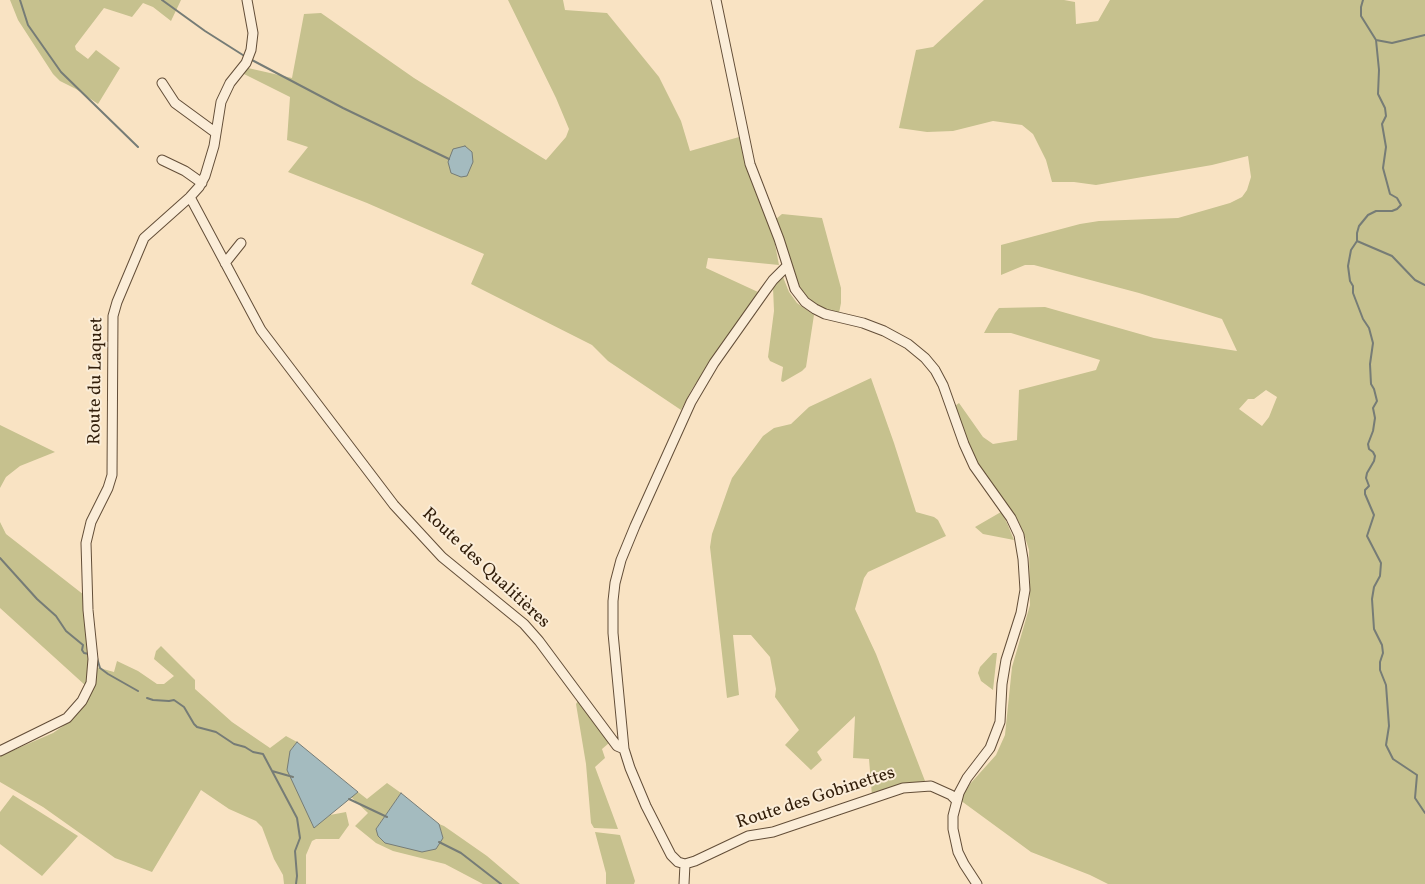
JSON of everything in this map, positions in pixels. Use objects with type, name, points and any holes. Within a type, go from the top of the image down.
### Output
[{"type":"street","name":"Route du Laquet","points":[[0,751],[59,723],[82,701],[89,689],[93,674],[93,656],[88,610],[86,543],[91,522],[108,488],[112,475],[113,316],[144,238],[190,197],[202,183],[212,158],[219,109],[223,96],[246,62],[252,45],[253,33],[247,0]]},
{"type":"street","points":[[716,0],[750,164],[774,224],[795,289],[809,306],[825,314],[863,323],[884,331],[908,344],[925,358],[935,370],[943,385],[971,461],[1011,518],[1018,535],[1023,558],[1024,590],[1021,613],[1006,660],[1000,722],[990,748],[967,778],[956,800],[953,822],[955,841],[964,864],[977,884]]},
{"type":"street","points":[[162,83],[175,103],[216,132]]},
{"type":"street","points":[[162,160],[185,171],[202,183]]},
{"type":"street","name":"Route des Qualitières","points":[[190,197],[260,330],[394,505],[442,556],[528,627],[617,746],[624,750],[636,783],[670,855],[678,862],[685,864]]},
{"type":"street","points":[[224,263],[241,243]]},
{"type":"street","points":[[624,750],[612,616],[613,591],[621,560],[675,434],[702,382],[769,285],[788,266]]},
{"type":"street","name":"Route des Gobinettes","points":[[685,864],[748,836],[773,832],[903,788],[931,786],[947,792],[956,800]]},
{"type":"street","points":[[684,884],[685,864]]},
{"type":"shaded area","points":[[10,0],[181,0],[171,21],[153,7],[143,3],[132,17],[104,8],[75,46],[76,50],[88,59],[96,50],[120,68],[98,104],[60,81],[53,74],[18,20]]},
{"type":"shaded area","points":[[508,0],[563,0],[565,10],[607,13],[659,77],[681,121],[690,151],[739,137],[752,183],[774,239],[779,265],[708,258],[706,268],[758,292],[692,389],[681,410],[608,361],[592,345],[471,284],[484,254],[367,203],[288,172],[308,147],[287,140],[290,97],[244,74],[248,68],[292,78],[304,14],[321,13],[414,78],[546,160],[566,137],[569,129]]},
{"type":"shaded area","points":[[984,0],[1064,0],[1075,2],[1076,24],[1098,21],[1110,0],[1425,0],[1425,884],[1108,884],[1031,852],[960,800],[970,784],[996,755],[1005,735],[1012,667],[1030,605],[1029,550],[1024,534],[1018,521],[984,478],[975,462],[955,406],[959,403],[983,437],[993,444],[1017,440],[1019,390],[1096,370],[1100,360],[1011,333],[984,333],[995,313],[999,308],[1045,307],[1154,338],[1237,351],[1222,319],[1139,293],[1034,265],[1025,265],[1001,275],[1001,245],[1080,224],[1099,221],[1178,218],[1230,203],[1242,197],[1247,190],[1251,177],[1248,156],[1212,165],[1096,185],[1052,182],[1046,160],[1033,134],[1022,125],[993,121],[953,131],[927,132],[899,128],[916,50],[933,47]],"holes":[[[1266,390],[1277,397],[1269,417],[1262,426],[1239,409],[1248,399],[1254,399]]]},
{"type":"shaded area","points":[[782,214],[822,218],[841,288],[839,313],[825,310],[806,299],[800,290],[776,219]]},
{"type":"shaded area","points":[[783,277],[789,292],[797,303],[814,315],[806,367],[783,382],[781,381],[783,367],[770,361],[768,357],[774,311],[773,287]]},
{"type":"shaded area","points":[[871,378],[916,512],[938,520],[946,536],[868,572],[864,578],[855,609],[876,654],[925,781],[903,784],[872,796],[869,759],[853,758],[855,716],[817,752],[822,760],[811,770],[785,745],[799,730],[775,697],[776,689],[770,657],[751,635],[733,635],[739,695],[727,698],[710,547],[712,534],[732,478],[763,436],[774,428],[791,424],[809,407]]},
{"type":"shaded area","points":[[0,425],[55,452],[20,466],[6,477],[0,488]]},
{"type":"shaded area","points":[[1001,512],[1014,540],[983,534],[975,527]]},
{"type":"shaded area","points":[[0,522],[6,534],[84,595],[89,646],[86,686],[0,608]]},
{"type":"shaded area","points":[[161,646],[195,680],[195,689],[232,722],[270,748],[286,736],[297,742],[290,751],[314,827],[330,815],[346,812],[349,825],[339,839],[316,839],[312,841],[306,855],[306,884],[284,884],[283,875],[274,859],[262,827],[256,821],[229,809],[201,790],[152,872],[115,858],[43,807],[0,782],[0,756],[53,733],[69,722],[88,699],[94,684],[96,667],[114,672],[117,661],[138,671],[157,684],[164,684],[174,676],[154,659],[156,651]]},
{"type":"shaded area","points":[[993,653],[997,653],[993,690],[981,681],[978,673],[980,667]]},
{"type":"shaded area","points":[[578,701],[609,743],[602,749],[605,758],[595,767],[618,829],[594,828],[591,823],[586,764],[576,704]]},
{"type":"shaded area","points":[[387,783],[401,793],[376,829],[443,838],[439,824],[487,856],[520,884],[483,884],[445,864],[393,851],[376,843],[355,826],[368,813],[351,797],[358,792],[367,799]]},
{"type":"shaded area","points":[[13,795],[78,836],[42,876],[0,844],[0,812]]},
{"type":"shaded area","points":[[595,832],[620,835],[635,881],[634,884],[606,884],[606,873]]},
{"type":"water","points":[[465,146],[472,152],[473,162],[467,176],[461,177],[451,173],[448,162],[453,149]]},
{"type":"water","points":[[297,742],[358,792],[314,828],[287,770],[290,751]]},
{"type":"water","points":[[401,793],[439,824],[443,838],[436,849],[422,852],[385,843],[378,836],[376,829]]},
{"type":"waterway","points":[[20,0],[28,25],[61,72],[138,147]]},
{"type":"waterway","points":[[162,0],[205,31],[246,57]]},
{"type":"waterway","points":[[1363,0],[1361,16],[1376,40],[1379,70],[1378,94],[1385,108],[1386,116],[1382,124],[1386,147],[1383,168],[1390,194],[1397,198],[1401,205],[1392,211],[1376,211],[1368,215],[1359,226],[1357,241],[1351,250],[1348,266],[1353,293],[1363,319],[1369,328],[1373,343],[1370,364],[1371,384],[1377,401],[1373,408],[1375,418],[1368,444],[1369,449],[1375,456],[1367,473],[1366,478],[1369,486],[1365,490],[1365,494],[1374,515],[1367,536],[1381,563],[1380,576],[1374,587],[1372,599],[1374,629],[1382,645],[1383,653],[1380,670],[1386,685],[1389,726],[1386,745],[1393,759],[1417,775],[1415,798],[1425,813]]},
{"type":"waterway","points":[[1376,40],[1392,43],[1425,35]]},
{"type":"waterway","points":[[250,59],[343,108],[449,159]]},
{"type":"waterway","points":[[1357,241],[1392,256],[1415,280],[1425,285]]},
{"type":"waterway","points":[[0,558],[37,599],[56,616],[66,631],[83,645],[82,650],[84,653],[89,654]]},
{"type":"waterway","points":[[97,658],[100,668],[138,691]]},
{"type":"waterway","points":[[147,698],[153,700],[174,700],[184,707],[197,727],[216,732],[234,744],[263,754],[297,818],[300,838],[295,851],[296,884]]},
{"type":"waterway","points":[[272,771],[293,777]]},
{"type":"waterway","points":[[349,799],[387,817]]},
{"type":"waterway","points":[[439,842],[461,853],[501,884]]}]
